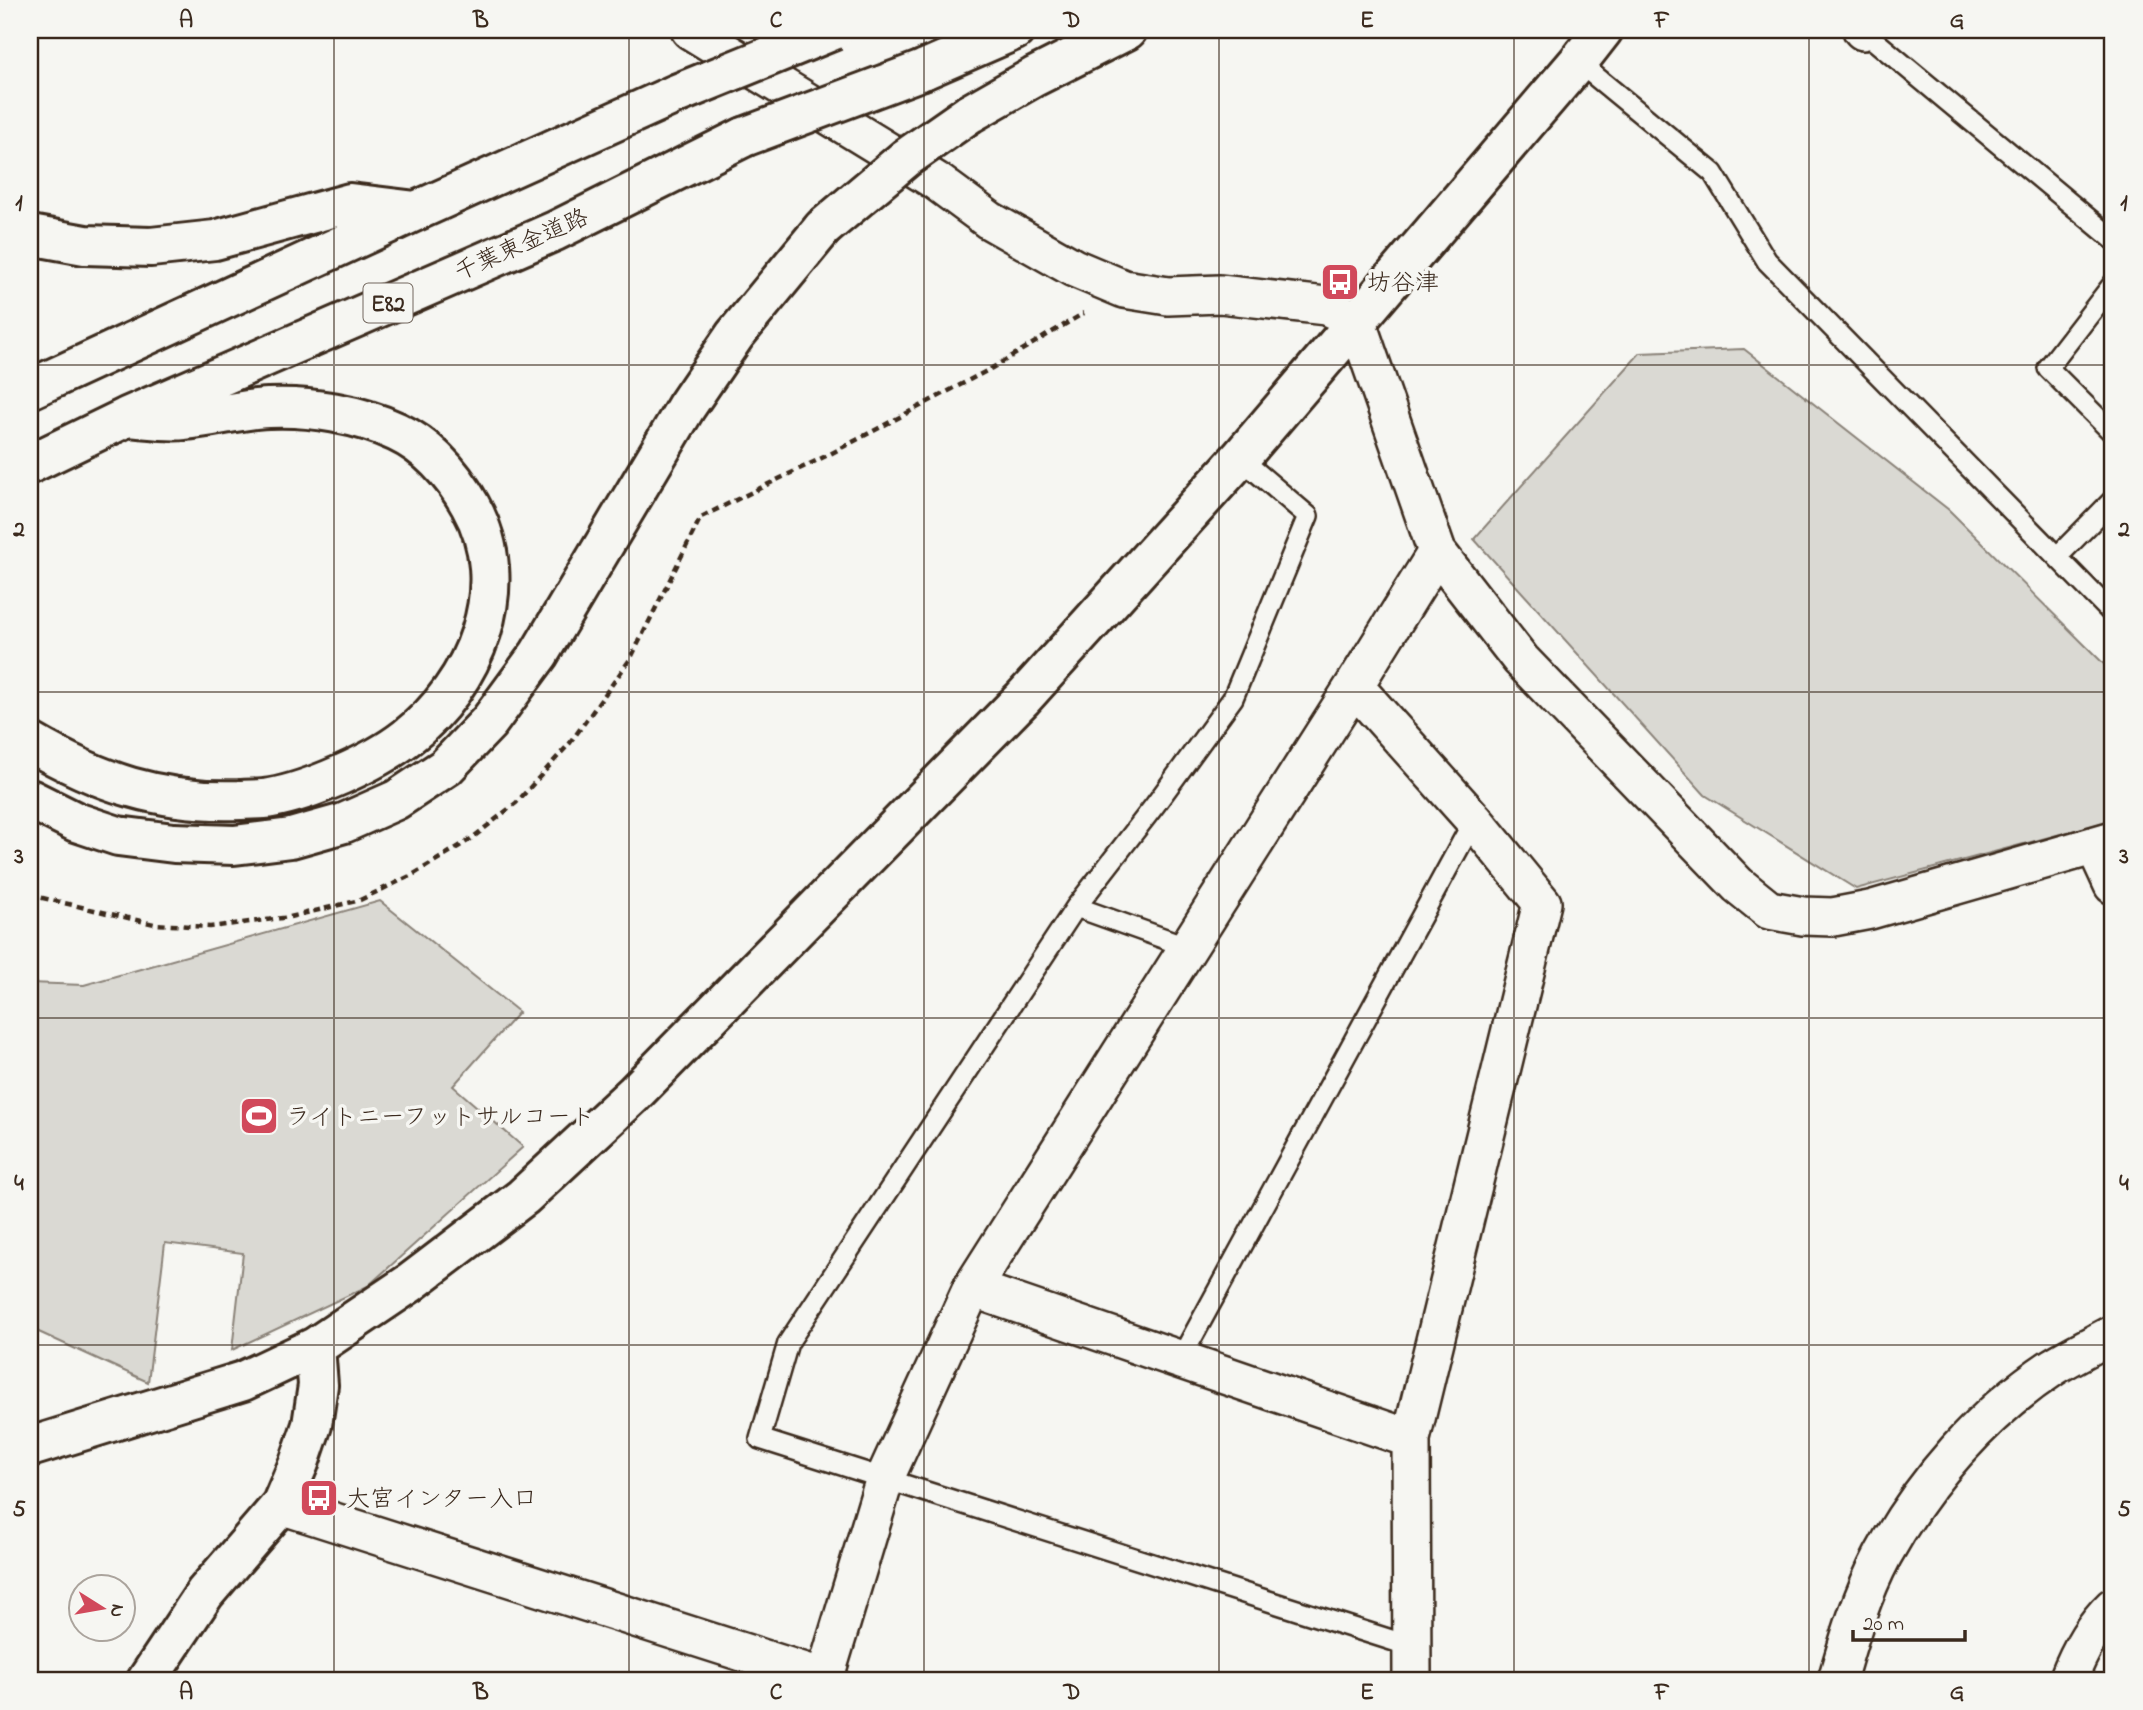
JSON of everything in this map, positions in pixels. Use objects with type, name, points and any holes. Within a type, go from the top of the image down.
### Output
[{"type":"main road","points":[[30,389],[676,94],[834,30]]},
{"type":"main road","name":"千葉東金道路","points":[[30,464],[127,417],[555,231],[744,137],[923,70],[1015,30]]},
{"type":"main road","points":[[30,799],[76,822],[118,836],[174,843],[234,845],[291,838],[344,823],[396,800],[446,768],[489,722],[539,654],[686,407],[735,335],[823,228],[906,158],[969,114],[1034,77],[1127,30]]},
{"type":"main road","points":[[30,1447],[243,1381],[315,1348],[410,1283],[523,1197],[634,1094],[1023,698],[1240,458],[1603,30]]},
{"type":"main road","points":[[30,235],[85,245],[151,247],[215,240],[350,203],[416,211]]},
{"type":"main road","points":[[30,742],[69,766],[120,785],[167,797],[220,801],[271,798],[326,781],[367,762],[406,738],[463,676],[481,634],[489,596],[490,563],[480,523],[458,483],[430,454],[397,432],[316,410],[269,408],[183,420],[127,417]]},
{"type":"main road","points":[[155,1678],[205,1593],[281,1505],[312,1426],[318,1385],[315,1348]]},
{"type":"street","points":[[690,30],[936,181],[989,220],[1074,268],[1124,289],[1168,296],[1220,294],[1326,306],[1356,320],[1437,552],[1521,660],[1738,885],[1769,910],[1803,916],[1833,917],[1870,910],[2104,843],[2113,885]]},
{"type":"street","points":[[281,1505],[826,1680],[885,1478],[972,1288],[1437,552]]},
{"type":"street","points":[[1354,686],[1474,820],[1542,903],[1411,1439],[1411,1663]]},
{"type":"street","points":[[972,1288],[1411,1439]]},
{"type":"street","points":[[1838,1680],[1852,1628],[1882,1557],[1930,1480],[1997,1410],[2053,1367],[2113,1334]]},
{"type":"street","points":[[2068,1680],[2101,1618],[2113,1606]]},
{"type":"lane","points":[[1863,30],[2113,239]]},
{"type":"lane","points":[[1578,62],[1713,173],[1767,261],[2111,612]]},
{"type":"lane","points":[[2113,284],[2048,368],[2113,433]]},
{"type":"lane","points":[[1240,458],[1308,516],[1233,698],[1076,907],[788,1343],[760,1439],[885,1478],[1411,1663]]},
{"type":"lane","points":[[2057,557],[2113,500]]},
{"type":"lane","points":[[1181,1358],[1474,820]]},
{"type":"lane","points":[[1076,907],[1188,947]]},
{"type":"path","points":[[30,895],[154,924],[210,927],[290,917],[360,900],[414,874],[471,839],[516,803],[570,743],[631,658],[701,517],[830,454],[992,368],[1124,289]]},
{"type":"shaded area","points":[[1744,349],[1949,510],[2113,673],[2113,820],[1856,889],[1705,795],[1474,539],[1640,353]]},
{"type":"shaded area","name":"ライトニーフットサルコート","points":[[380,901],[519,1012],[453,1086],[523,1147],[368,1286],[232,1350],[243,1253],[165,1243],[148,1382],[30,1328],[30,983],[84,985]]},
{"type":"place","name":"坊谷津","points":[[1340,282]]},
{"type":"place","name":"ライトニーフットサルコート","points":[[259,1116]]},
{"type":"place","name":"大宮インター入口","points":[[319,1498]]}]
